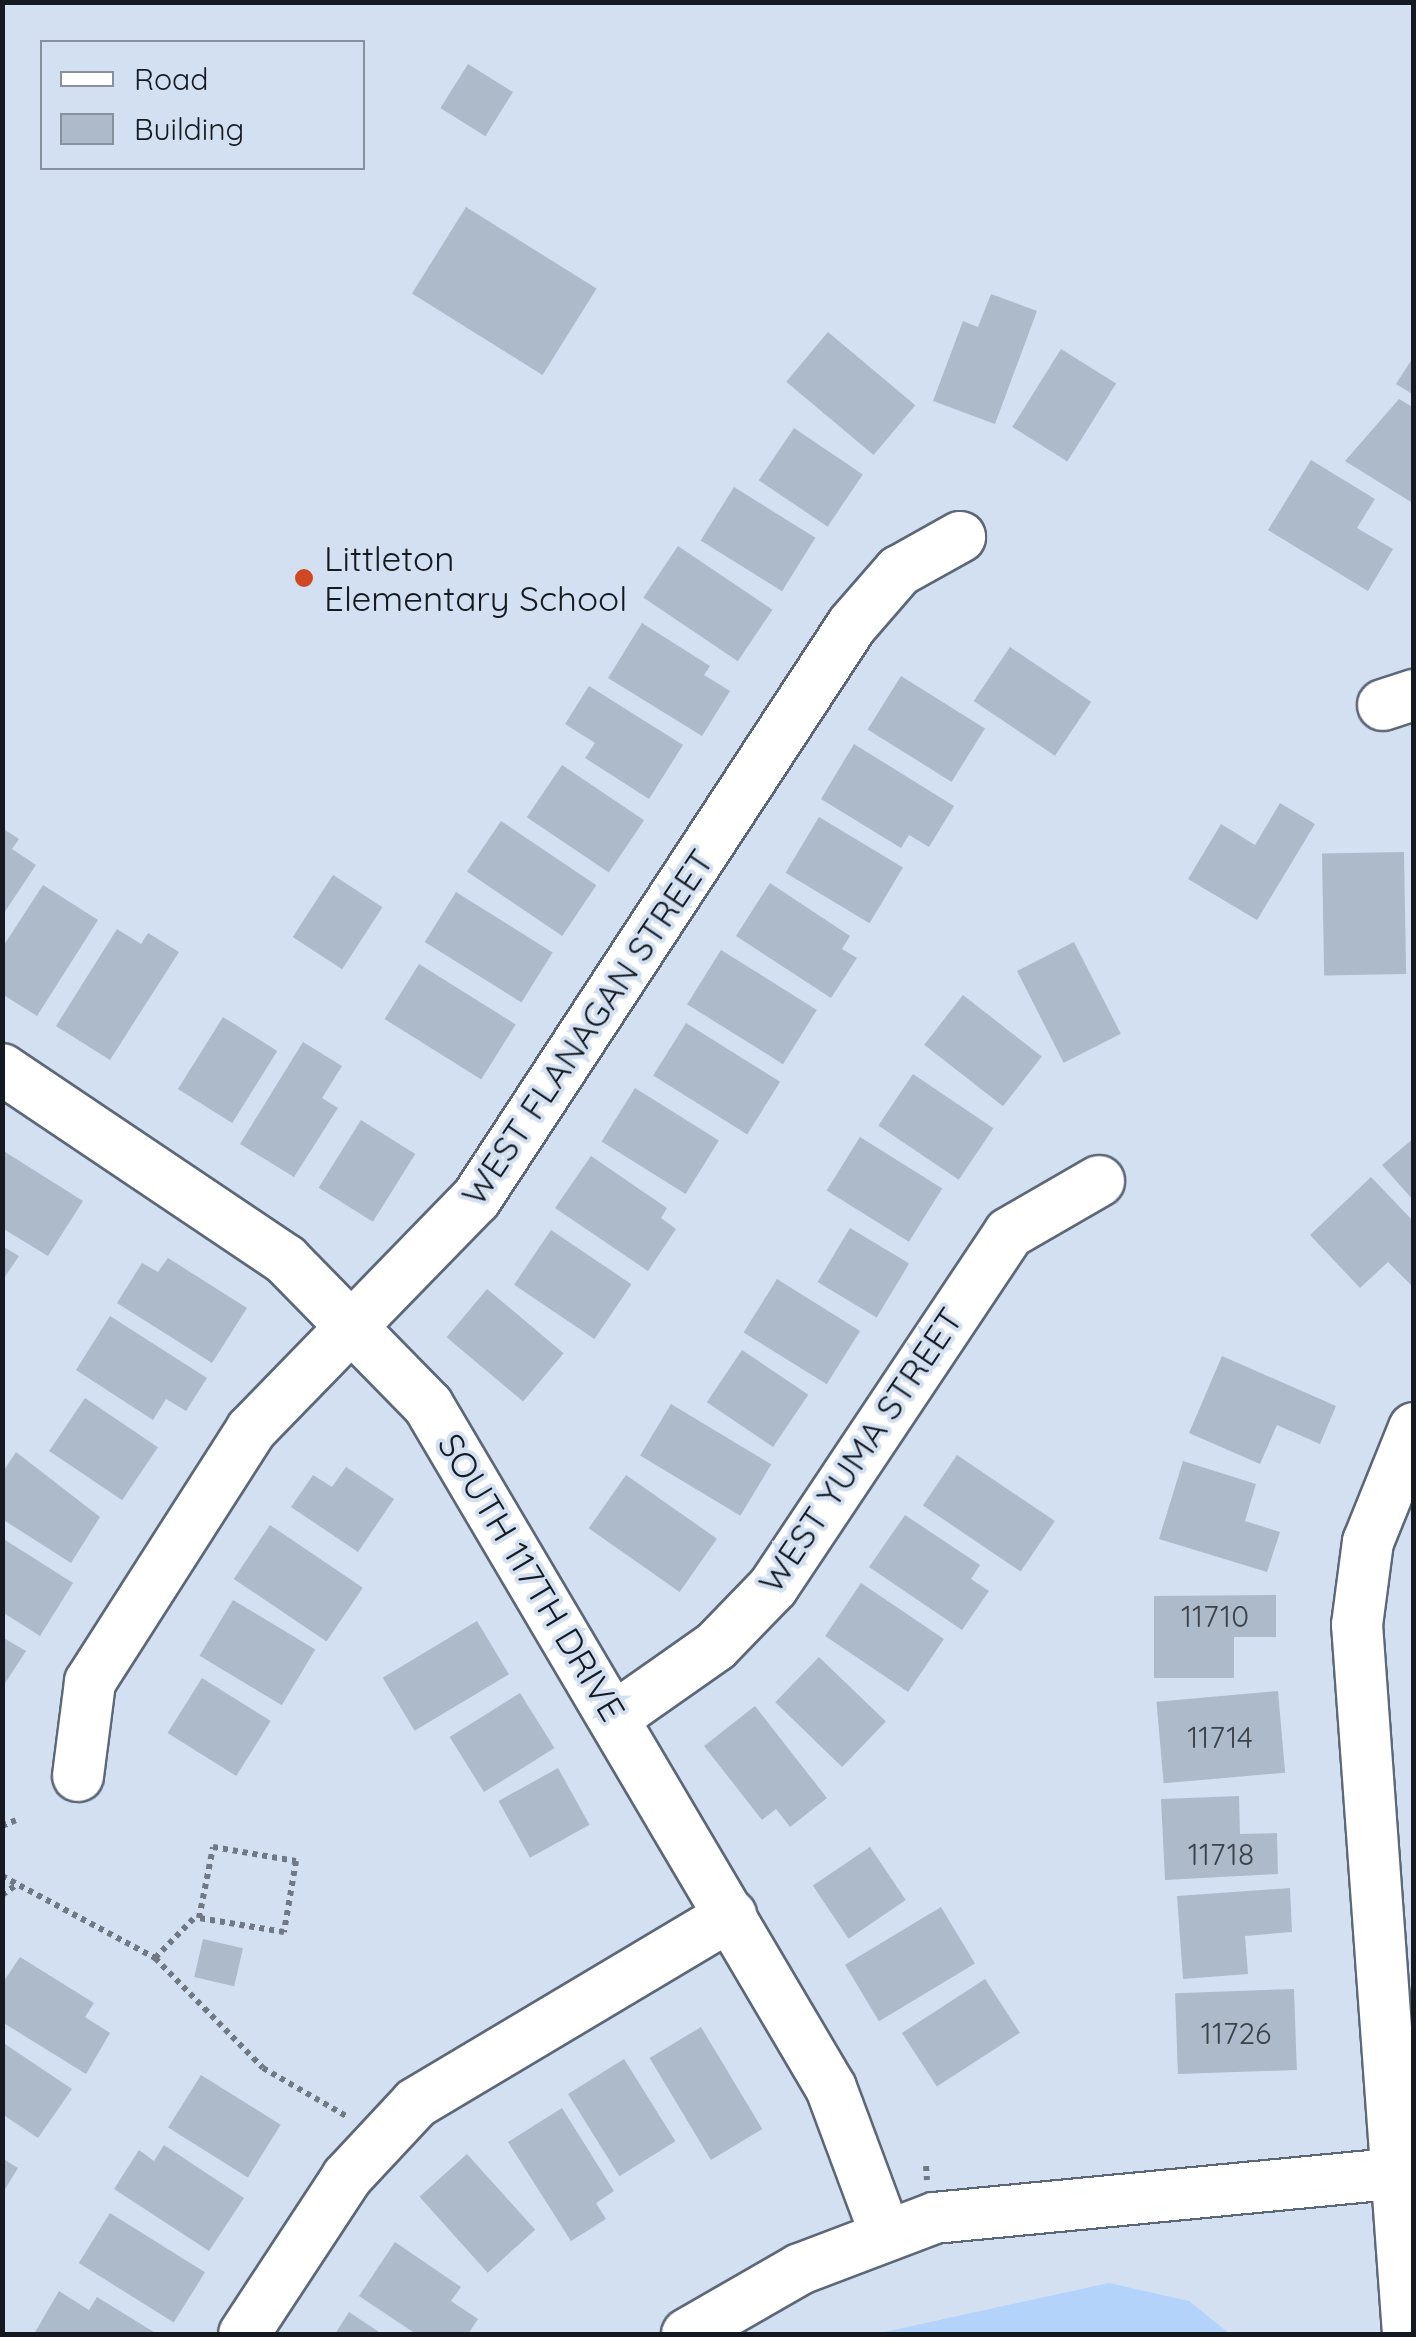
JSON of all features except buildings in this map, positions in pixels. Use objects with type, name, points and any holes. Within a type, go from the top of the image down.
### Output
[{"type":"street","name":"WEST FLANAGAN STREET","points":[[78,1776],[81,1712],[105,1653],[251,1430],[501,1166],[874,596],[960,537]]},
{"type":"street","name":"SOUTH 117TH DRIVE","points":[[2,1069],[246,1229],[354,1320],[458,1448],[846,2119],[885,2233]]},
{"type":"street","name":"WEST YUMA STREET","points":[[615,1717],[716,1646],[773,1587],[1008,1233],[1099,1181]]},
{"type":"street","points":[[1408,2334],[1406,2172],[1357,1625],[1368,1542],[1414,1428]]},
{"type":"street","points":[[244,2334],[347,2176],[416,2103],[731,1916]]},
{"type":"street","points":[[688,2334],[885,2233],[1015,2204],[1406,2172]]},
{"type":"path","points":[[2,1826],[16,1820]]},
{"type":"path","points":[[155,1958],[197,1915],[209,1849],[298,1866],[284,1932],[197,1915]]},
{"type":"path","points":[[2,1876],[155,1958],[278,2081],[352,2119]]},
{"type":"path","points":[[2,1895],[15,1886]]},
{"type":"shaded area","points":[[1109,2283],[1189,2301],[1230,2334],[875,2334]]},
{"type":"place","name":"Littleton Elementary School","points":[[304,578]]}]
